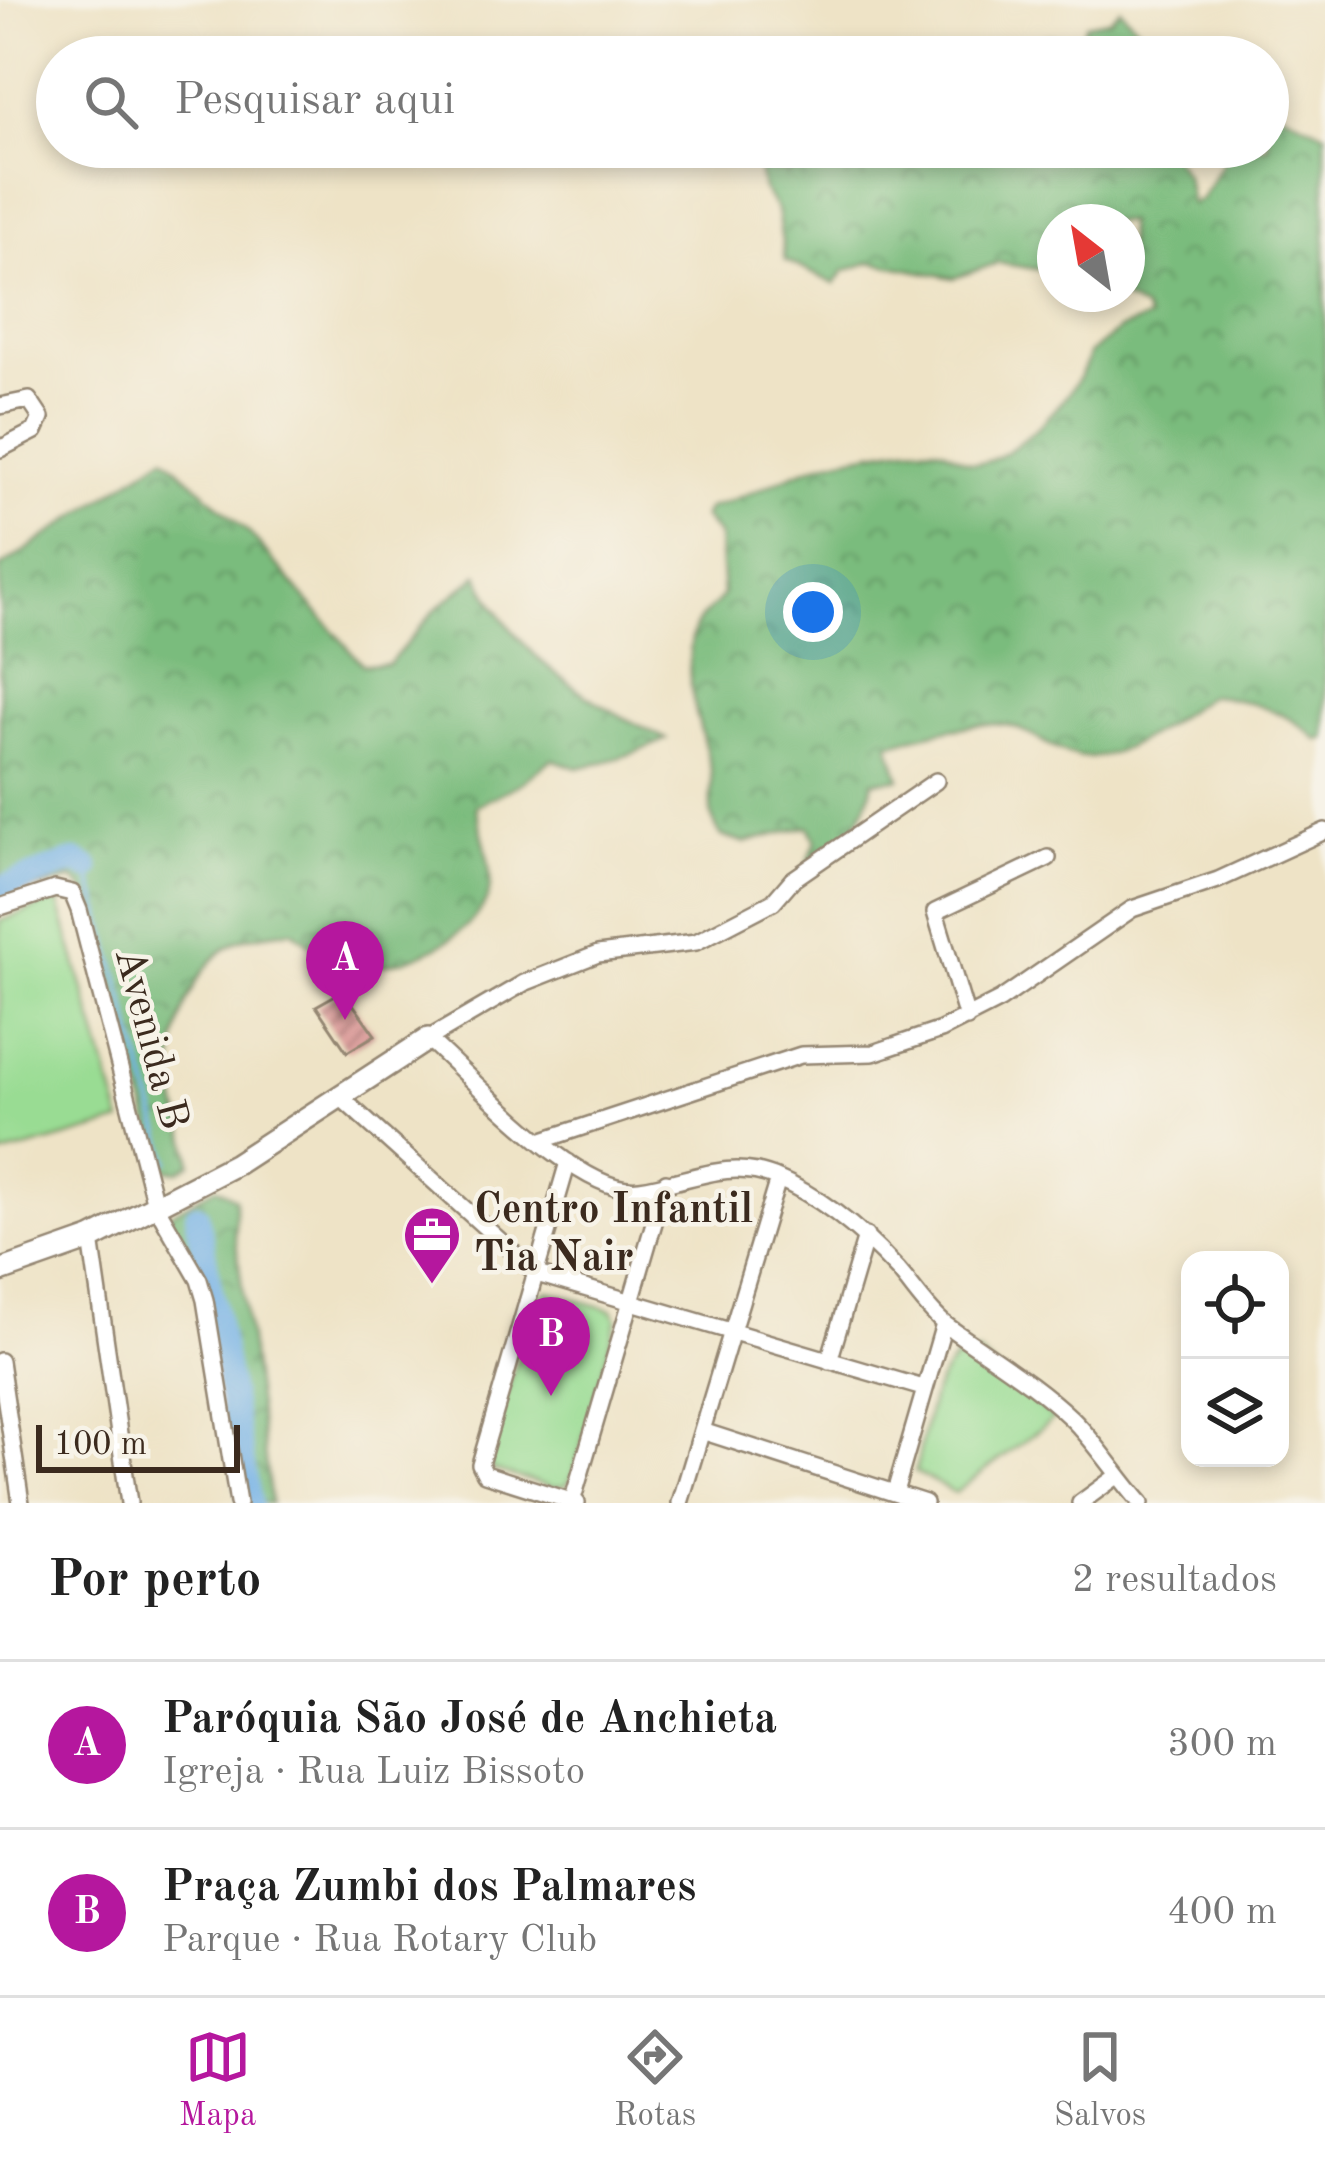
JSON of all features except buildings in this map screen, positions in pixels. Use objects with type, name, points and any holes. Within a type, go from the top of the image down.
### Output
[{"type":"street","points":[[0,406],[29,400],[41,418],[35,431],[0,449]]},
{"type":"street","points":[[0,1271],[92,1239],[266,1146],[428,1039],[560,968],[598,954],[696,943],[772,902],[792,880],[936,781]]},
{"type":"street","points":[[543,1140],[801,1055],[873,1053],[967,1018],[1132,909],[1218,880],[1325,831]]},
{"type":"street","points":[[967,1018],[935,912],[1048,858]]},
{"type":"street","name":"Avenida B","points":[[0,907],[55,889],[72,893],[155,1204],[200,1280],[238,1503]]},
{"type":"street","points":[[428,1039],[568,1162],[612,1187],[638,1190],[724,1170],[778,1179],[866,1236],[944,1324],[977,1342],[1073,1420],[1141,1503]]},
{"type":"street","points":[[338,1095],[537,1274],[923,1388]]},
{"type":"street","points":[[568,1162],[480,1459],[482,1470],[575,1502],[666,1181]]},
{"type":"street","points":[[680,1503],[778,1179]]},
{"type":"street","points":[[829,1361],[866,1236]]},
{"type":"street","points":[[92,1239],[129,1503]]},
{"type":"street","points":[[895,1492],[944,1324]]},
{"type":"street","points":[[0,1360],[20,1494],[0,1492]]},
{"type":"street","points":[[702,1431],[925,1503]]},
{"type":"street","points":[[1080,1503],[1117,1476]]},
{"type":"green space","points":[[1120,9],[1146,36],[1081,36],[1086,24],[1109,20]]},
{"type":"green space","points":[[1289,116],[1325,133],[1325,739],[1318,740],[1268,709],[1210,695],[1134,744],[1101,756],[1068,753],[1005,725],[953,728],[889,744],[900,779],[873,781],[864,810],[848,835],[803,875],[816,841],[809,826],[744,843],[722,836],[711,810],[710,765],[689,665],[696,625],[723,595],[719,536],[703,517],[708,508],[811,467],[880,451],[929,446],[973,463],[988,461],[1006,453],[1043,423],[1074,386],[1089,354],[1120,329],[1148,319],[1145,204],[1037,204],[1037,269],[998,263],[954,278],[871,262],[844,271],[835,284],[785,260],[777,210],[763,189],[759,169],[788,173],[804,168],[1180,168],[1191,204],[1201,199],[1219,168],[1289,168]]},
{"type":"green space","points":[[165,456],[250,534],[363,665],[389,664],[437,608],[478,575],[494,605],[534,654],[582,692],[666,739],[577,768],[552,759],[523,782],[476,806],[489,866],[487,899],[463,929],[426,952],[385,965],[347,965],[326,956],[292,930],[245,938],[226,948],[197,981],[175,1048],[175,1090],[191,1163],[179,1171],[167,1170],[159,1159],[88,894],[73,879],[0,897],[0,568]]},
{"type":"green space","points":[[58,900],[122,1122],[0,1156],[0,921]]},
{"type":"green space","points":[[216,1187],[235,1198],[235,1235],[271,1503],[243,1503],[210,1298],[168,1215]]},
{"type":"green space","points":[[547,1291],[612,1310],[617,1319],[573,1476],[566,1485],[553,1487],[492,1470],[486,1455],[538,1298]]},
{"type":"green space","points":[[964,1353],[979,1354],[1054,1419],[955,1493],[915,1472],[935,1390]]},
{"type":"waterway","points":[[0,888],[75,861],[88,868]]},
{"type":"waterway","points":[[88,868],[168,1161]]},
{"type":"waterway","points":[[197,1215],[250,1503]]},
{"type":"place","name":"Paróquia São José de Anchieta","points":[[345,1020]]},
{"type":"place","name":"Centro Infantil Tia Nair","points":[[432,1286]]},
{"type":"place","name":"Praça Zumbi dos Palmares","points":[[551,1396]]}]
